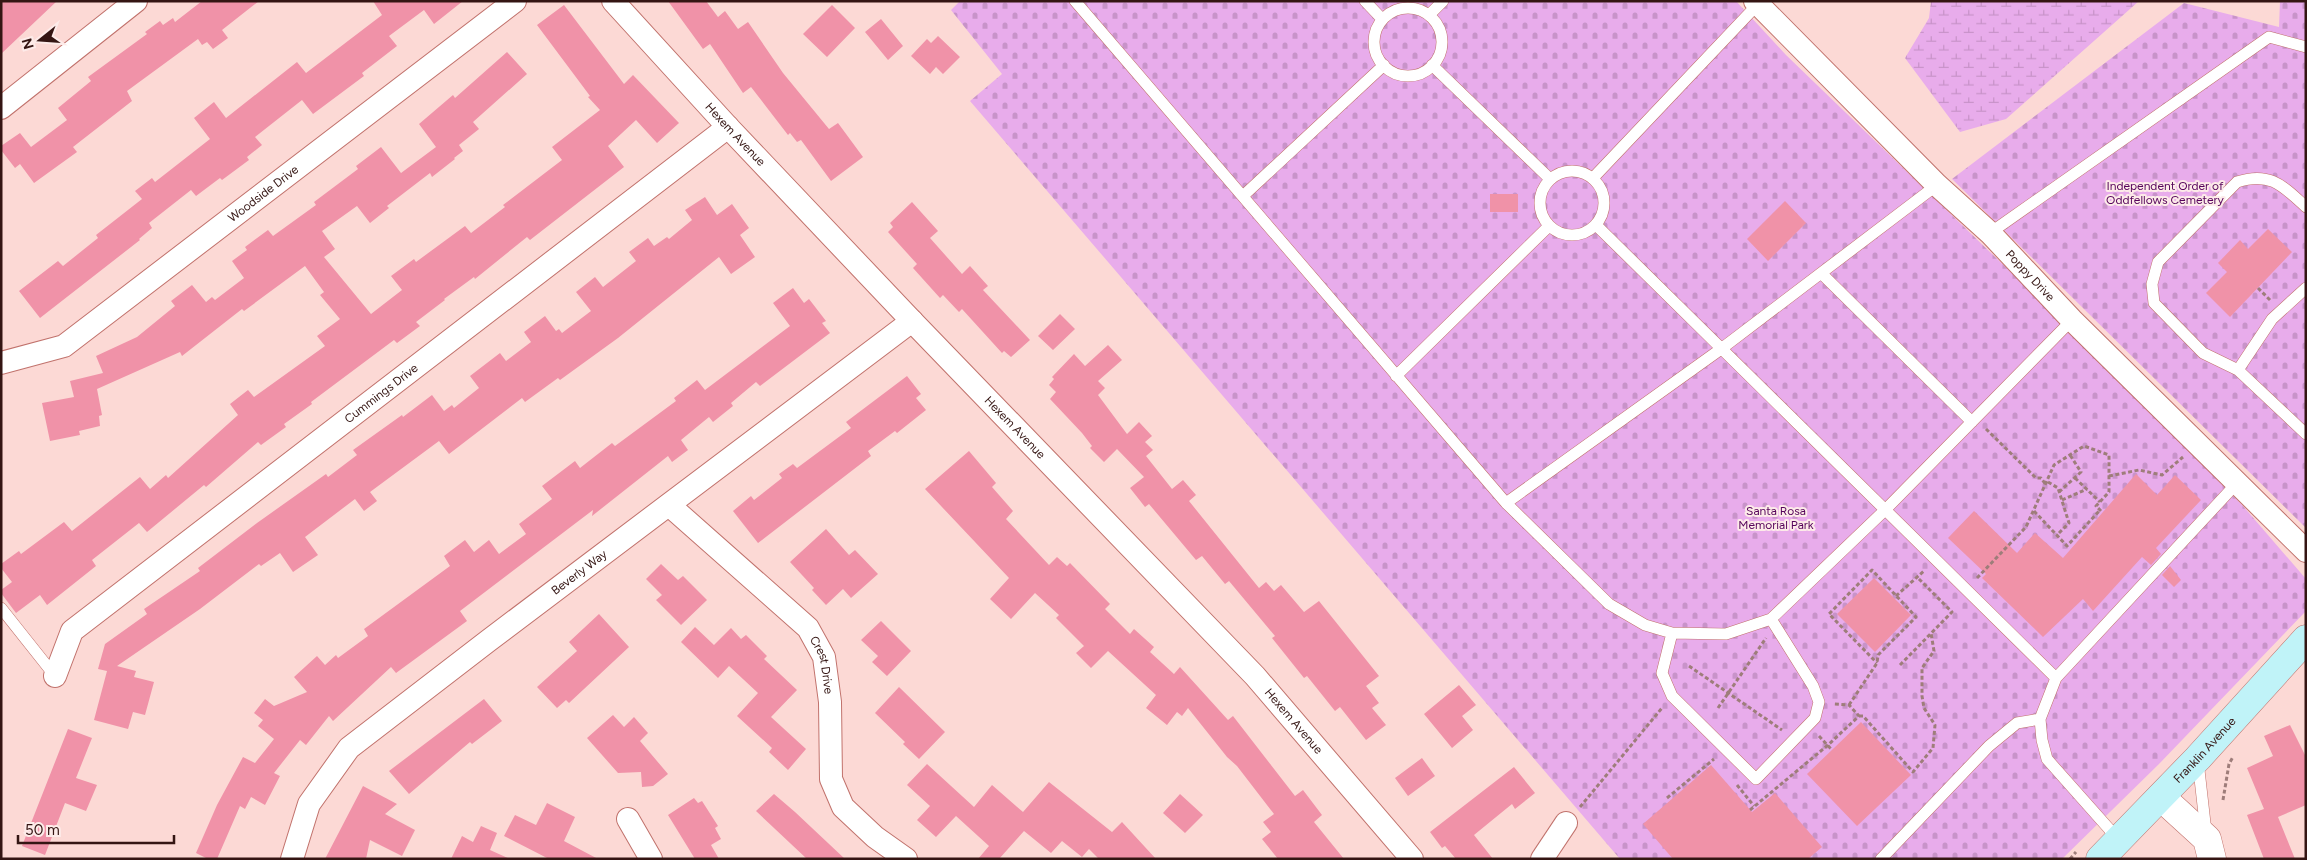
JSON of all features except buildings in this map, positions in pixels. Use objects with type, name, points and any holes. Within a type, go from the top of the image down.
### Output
[{"type":"main road","name":"Franklin Avenue","points":[[2109,849],[2198,758],[2306,640]]},
{"type":"street","points":[[1,108],[136,1]]},
{"type":"street","name":"Woodside Drive","points":[[1,363],[64,346],[515,1]]},
{"type":"street","name":"Hexem Avenue","points":[[613,1],[728,127],[912,321],[1256,676],[1412,859]]},
{"type":"street","name":"Poppy Drive","points":[[1756,3],[1937,185],[1990,233],[2072,320],[2306,551]]},
{"type":"street","name":"Cummings Drive","points":[[54,676],[72,631],[728,127]]},
{"type":"street","name":"Beverly Way","points":[[292,859],[309,804],[349,748],[912,321]]},
{"type":"street","name":"Crest Drive","points":[[669,505],[808,628],[824,657],[830,702],[831,779],[843,807],[875,837],[906,859]]},
{"type":"street","points":[[2162,796],[2210,849]]},
{"type":"street","points":[[628,818],[651,859]]},
{"type":"street","points":[[1542,859],[1566,824]]},
{"type":"lane","points":[[1075,1],[1506,503],[1609,604],[1645,625],[1672,633],[1726,634],[1772,622],[2072,320]]},
{"type":"lane","points":[[1365,1],[1382,19]]},
{"type":"lane","points":[[1429,15],[1443,1]]},
{"type":"lane","points":[[1593,178],[1756,3]]},
{"type":"lane","points":[[1402,8],[1417,9],[1429,15],[1438,26],[1442,40],[1440,54],[1432,66],[1420,74],[1406,75],[1392,72],[1384,65],[1375,50],[1374,36],[1382,19],[1389,13],[1402,8]]},
{"type":"lane","points":[[1990,233],[2269,37],[2306,47]]},
{"type":"lane","points":[[1242,196],[1384,65]]},
{"type":"lane","points":[[1432,66],[1550,179]]},
{"type":"lane","points":[[1577,171],[1593,178],[1599,186],[1604,199],[1602,213],[1596,225],[1585,232],[1572,235],[1560,233],[1549,226],[1542,215],[1540,202],[1543,189],[1550,179],[1563,172],[1577,171]]},
{"type":"lane","points":[[2306,207],[2280,184],[2268,179],[2254,178],[2236,182],[2158,262],[2152,284],[2154,303],[2203,353],[2238,370],[2306,434]]},
{"type":"lane","points":[[1506,503],[1721,349],[1937,185]]},
{"type":"lane","points":[[1596,225],[2056,678]]},
{"type":"lane","points":[[1396,376],[1549,226]]},
{"type":"lane","points":[[1821,274],[1972,422]]},
{"type":"lane","points":[[2238,370],[2272,319],[2306,288]]},
{"type":"lane","points":[[2109,849],[2047,759],[2042,740],[2040,720],[2056,678],[2237,483]]},
{"type":"lane","points":[[1,608],[54,676]]},
{"type":"lane","points":[[1672,633],[1662,674],[1672,696],[1756,779],[1815,718],[1819,702],[1814,686],[1772,622]]},
{"type":"lane","points":[[1881,859],[1989,746],[2017,723],[2040,720]]},
{"type":"lane","points":[[2198,758],[2210,849]]},
{"type":"path","points":[[1972,422],[1975,426],[1985,428],[2036,478],[2042,478],[2047,484],[2058,488],[2069,523],[2057,535]]},
{"type":"path","points":[[2109,476],[2139,470],[2162,476],[2198,444]]},
{"type":"path","points":[[1966,589],[2026,528],[2054,465],[2084,446],[2109,454],[2109,492],[2096,506],[2101,511],[2067,546],[2034,511]]},
{"type":"path","points":[[2059,492],[2081,472],[2070,455]]},
{"type":"path","points":[[2075,478],[2100,502]]},
{"type":"path","points":[[2062,500],[2087,489]]},
{"type":"path","points":[[1896,596],[1936,560]]},
{"type":"path","points":[[1849,705],[1877,663],[1878,655],[1916,617],[1872,570],[1829,614],[1877,663]]},
{"type":"path","points":[[1900,665],[1952,612],[1917,577]]},
{"type":"path","points":[[1718,708],[1772,622]]},
{"type":"path","points":[[1819,702],[1849,705],[1859,716],[1863,716],[1912,772],[1933,748],[1935,724],[1924,708],[1922,696],[1922,668],[1934,651],[1931,633]]},
{"type":"path","points":[[1689,666],[1794,739]]},
{"type":"path","points":[[1566,824],[1672,696]]},
{"type":"path","points":[[1750,810],[1828,745],[1859,716]]},
{"type":"path","points":[[1668,798],[1714,758],[1720,765]]},
{"type":"path","points":[[1732,779],[1754,806]]},
{"type":"green space","name":"Santa Rosa Memorial Park","points":[[960,1],[1736,1],[1786,55],[2078,337],[2243,506],[2306,579],[2306,611],[2159,764],[2062,859],[1620,859],[970,101],[1002,74],[951,10]]},
{"type":"green space","points":[[1931,1],[2139,1],[2006,119],[1960,132],[1905,58],[1929,18]]},
{"type":"green space","name":"Independent Order of Oddfellows Cemetery","points":[[2280,1],[2306,1],[2306,528],[1952,179],[2184,3],[2279,27]]}]
